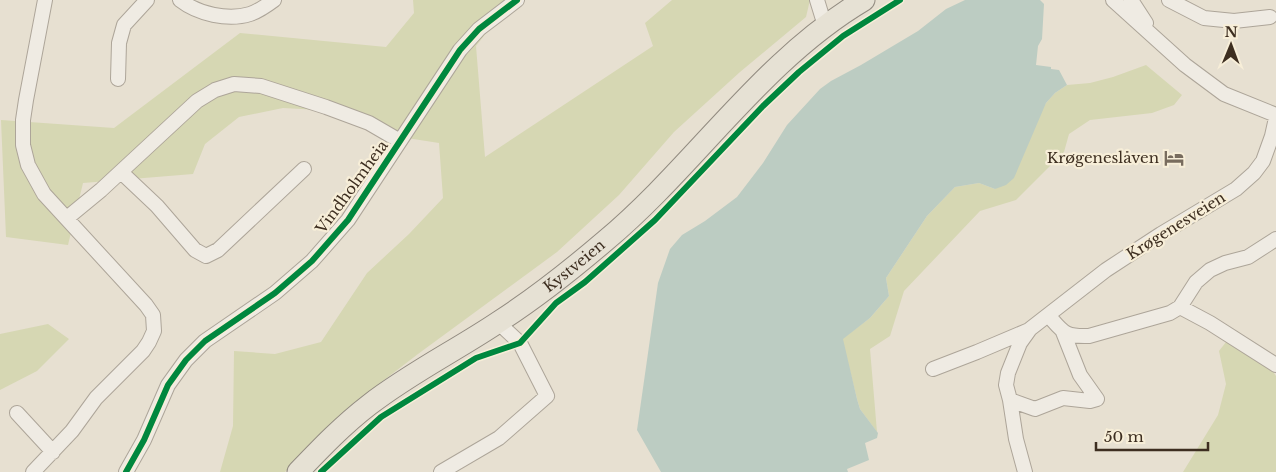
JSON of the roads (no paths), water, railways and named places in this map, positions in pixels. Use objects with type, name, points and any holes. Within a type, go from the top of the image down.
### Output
[{"type":"main road","name":"Kystveien","points":[[298,472],[330,438],[370,404],[401,382],[500,321],[566,274],[609,238],[662,187],[779,65],[825,26],[864,0]]},
{"type":"street","points":[[32,472],[72,431],[96,398],[142,351],[154,331],[153,315],[146,305],[44,194],[28,166],[23,145],[26,100],[45,0]]},
{"type":"street","points":[[118,79],[119,43],[124,25],[146,0]]},
{"type":"street","points":[[180,0],[200,12],[224,16],[248,15],[261,10],[274,0]]},
{"type":"street","name":"Vindholmheia","points":[[126,472],[144,440],[168,385],[186,360],[205,341],[275,293],[312,261],[348,220],[460,50],[479,29],[517,0]]},
{"type":"street","points":[[817,0],[825,26]]},
{"type":"street","points":[[1113,0],[1163,46],[1224,94],[1276,117]]},
{"type":"street","points":[[1131,0],[1163,46]]},
{"type":"street","points":[[1168,0],[1204,18],[1234,21],[1270,17]]},
{"type":"street","name":"Vindholmheia","points":[[66,218],[121,172],[197,101],[215,90],[234,84],[261,86],[326,107],[369,123],[400,141]]},
{"type":"street","name":"Krøgenesveien","points":[[1025,472],[1016,440],[1006,385],[1008,373],[1020,342],[1030,329],[1106,270],[1236,188],[1254,173],[1263,161],[1272,136],[1276,117]]},
{"type":"street","points":[[121,172],[157,206],[195,250],[206,256],[218,250],[304,169]]},
{"type":"street","points":[[1063,332],[1078,336],[1089,336],[1170,313],[1180,307],[1196,282],[1210,270],[1224,263],[1248,257],[1276,239]]},
{"type":"street","points":[[1180,307],[1210,323],[1276,365]]},
{"type":"street","points":[[1010,400],[1035,409],[1063,398],[1090,401],[1097,399],[1080,375],[1063,332],[1048,315]]},
{"type":"street","points":[[441,472],[499,438],[547,396],[520,343],[500,321]]},
{"type":"street","points":[[933,369],[1030,329]]},
{"type":"street","points":[[17,413],[53,452]]},
{"type":"place","name":"Krøgeneslåven","points":[[1174,158]]}]
